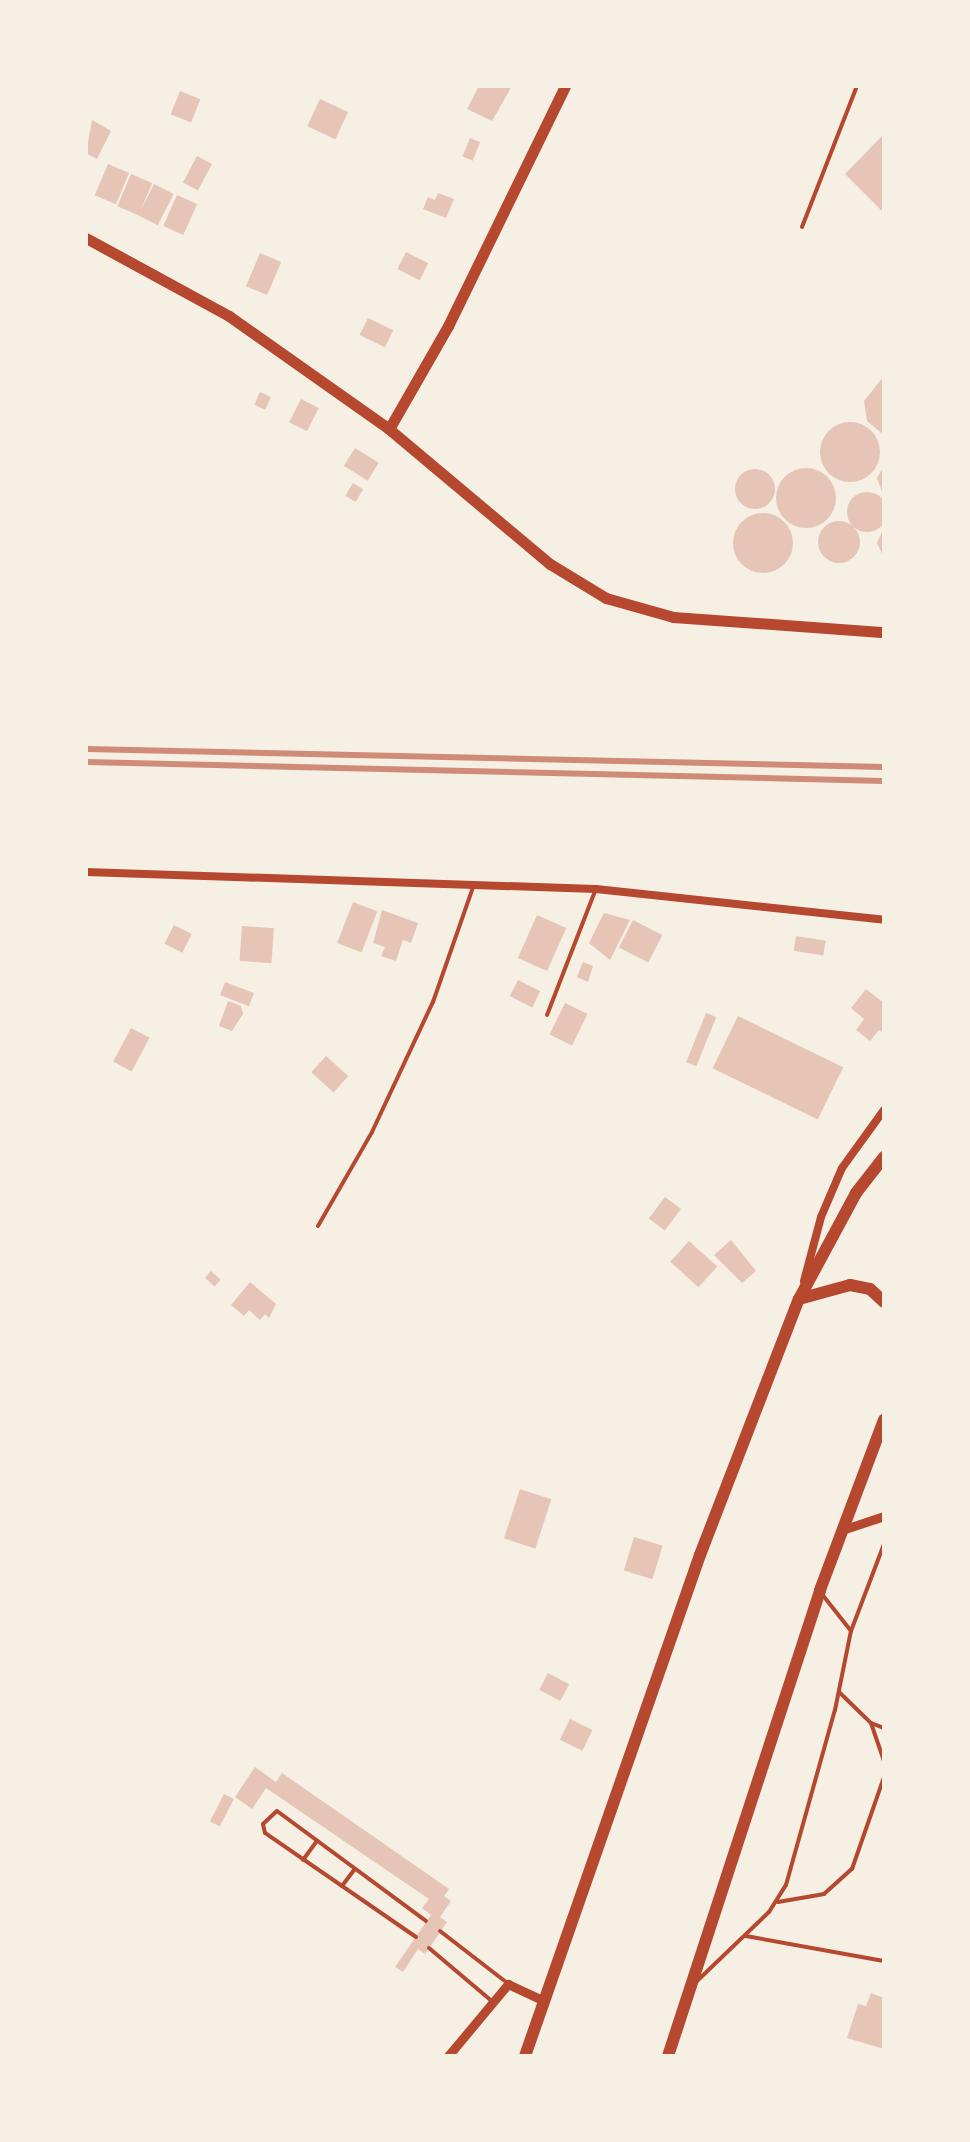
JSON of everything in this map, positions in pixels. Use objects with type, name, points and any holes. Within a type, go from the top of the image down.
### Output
[{"type":"highway","points":[[525,2056],[635,1751],[700,1555],[799,1299],[856,1193],[884,1157]]},
{"type":"highway","points":[[799,1299],[850,1285],[870,1289],[884,1302]]},
{"type":"highway","points":[[668,2056],[820,1590],[884,1420]]},
{"type":"main road","points":[[389,429],[448,326],[565,86]]},
{"type":"main road","points":[[86,238],[229,316],[389,429],[550,564],[629,608],[785,628],[884,632]]},
{"type":"street","points":[[86,872],[474,882],[596,889],[716,898],[884,920]]},
{"type":"street","points":[[799,1299],[821,1217],[842,1168],[884,1110]]},
{"type":"street","points":[[842,1530],[884,1516]]},
{"type":"street","points":[[448,2056],[508,1984],[543,2000]]},
{"type":"lane","points":[[802,227],[857,86]]},
{"type":"lane","points":[[318,1226],[372,1132],[433,1002],[474,882]]},
{"type":"lane","points":[[547,1015],[596,889]]},
{"type":"lane","points":[[692,1985],[778,1902],[839,1692],[851,1631],[884,1544]]},
{"type":"lane","points":[[820,1590],[851,1631]]},
{"type":"lane","points":[[839,1692],[871,1723],[884,1728]]},
{"type":"lane","points":[[871,1723],[884,1761]]},
{"type":"lane","points":[[778,1902],[824,1894],[852,1869],[884,1777]]},
{"type":"lane","points":[[416,1937],[265,1833],[263,1824],[277,1811],[426,1921]]},
{"type":"lane","points":[[303,1860],[317,1841]]},
{"type":"lane","points":[[342,1886],[355,1868]]},
{"type":"lane","points":[[440,1931],[508,1984]]},
{"type":"lane","points":[[746,1936],[884,1961]]},
{"type":"lane","points":[[429,1948],[493,2002]]},
{"type":"building","points":[[479,86],[512,86],[492,121],[467,109]]},
{"type":"building","points":[[180,91],[200,99],[191,122],[171,114]]},
{"type":"building","points":[[320,99],[348,112],[335,139],[307,126]]},
{"type":"building","points":[[92,120],[111,131],[97,159],[86,153]]},
{"type":"building","points":[[884,134],[884,213],[845,174]]},
{"type":"building","points":[[470,138],[480,142],[473,161],[463,157]]},
{"type":"building","points":[[197,156],[212,164],[198,190],[183,182]]},
{"type":"building","points":[[108,164],[129,173],[116,204],[95,195]]},
{"type":"building","points":[[131,174],[152,183],[138,215],[117,206]]},
{"type":"building","points":[[154,184],[174,194],[158,225],[138,215]]},
{"type":"building","points":[[438,193],[454,199],[446,218],[423,209],[428,197],[435,200]]},
{"type":"building","points":[[177,195],[197,204],[183,235],[163,226]]},
{"type":"building","points":[[406,252],[428,263],[420,280],[397,269]]},
{"type":"building","points":[[260,253],[281,262],[267,295],[246,286]]},
{"type":"building","points":[[368,318],[393,330],[385,347],[360,335]]},
{"type":"building","points":[[884,376],[884,435],[867,421],[864,401]]},
{"type":"building","points":[[260,392],[271,397],[265,410],[254,405]]},
{"type":"building","points":[[301,399],[319,408],[307,431],[289,422]]},
{"type":"building","points":[[850,422],[862,424],[871,431],[878,440],[878,464],[871,473],[862,480],[850,482],[838,480],[829,473],[822,464],[820,452],[822,440],[829,431],[838,424]]},
{"type":"building","points":[[355,448],[379,463],[368,481],[344,466]]},
{"type":"building","points":[[884,466],[884,497],[877,478]]},
{"type":"building","points":[[806,468],[818,470],[827,477],[834,486],[834,510],[827,519],[818,526],[806,528],[794,526],[785,519],[778,510],[776,498],[778,486],[785,477],[794,470]]},
{"type":"building","points":[[755,469],[769,475],[775,489],[769,503],[755,509],[741,503],[735,489],[741,475]]},
{"type":"building","points":[[353,483],[363,489],[356,502],[345,496]]},
{"type":"building","points":[[867,492],[881,498],[887,512],[881,526],[867,532],[853,526],[847,512],[853,498]]},
{"type":"building","points":[[763,513],[775,515],[784,522],[791,531],[791,555],[784,564],[775,571],[763,573],[751,571],[742,564],[735,555],[733,543],[735,531],[742,522],[751,515]]},
{"type":"building","points":[[839,521],[854,527],[860,542],[854,557],[839,563],[824,557],[818,542],[824,527]]},
{"type":"building","points":[[884,527],[884,558],[877,543]]},
{"type":"building","points":[[353,902],[377,911],[362,952],[337,943]]},
{"type":"building","points":[[382,910],[418,923],[411,943],[403,940],[396,961],[381,956],[385,947],[373,943]]},
{"type":"building","points":[[604,913],[630,920],[610,960],[589,943]]},
{"type":"building","points":[[537,915],[566,928],[547,971],[518,958]]},
{"type":"building","points":[[633,920],[662,935],[648,963],[619,948]]},
{"type":"building","points":[[174,925],[192,934],[182,953],[164,944]]},
{"type":"building","points":[[242,926],[274,928],[271,963],[240,961]]},
{"type":"building","points":[[796,936],[826,941],[823,956],[794,951]]},
{"type":"building","points":[[583,962],[593,966],[588,982],[577,977]]},
{"type":"building","points":[[518,980],[540,991],[532,1007],[510,996]]},
{"type":"building","points":[[225,982],[254,993],[249,1006],[220,995]]},
{"type":"building","points":[[866,989],[884,1003],[884,1034],[879,1030],[870,1041],[856,1030],[864,1019],[851,1008]]},
{"type":"building","points":[[228,1001],[241,1006],[243,1014],[232,1031],[219,1026]]},
{"type":"building","points":[[565,1003],[587,1014],[572,1045],[550,1034]]},
{"type":"building","points":[[706,1013],[716,1017],[696,1066],[686,1062]]},
{"type":"building","points":[[738,1016],[843,1067],[818,1119],[713,1068]]},
{"type":"building","points":[[131,1028],[150,1038],[132,1071],[113,1062]]},
{"type":"building","points":[[326,1056],[348,1076],[334,1092],[311,1072]]},
{"type":"building","points":[[665,1197],[681,1209],[665,1231],[649,1219]]},
{"type":"building","points":[[731,1240],[756,1271],[742,1283],[714,1255]]},
{"type":"building","points":[[689,1241],[717,1266],[699,1287],[670,1262]]},
{"type":"building","points":[[211,1271],[221,1280],[215,1286],[205,1278]]},
{"type":"building","points":[[250,1282],[276,1304],[269,1318],[265,1314],[260,1320],[249,1310],[244,1316],[231,1305]]},
{"type":"building","points":[[520,1489],[551,1499],[535,1549],[504,1538]]},
{"type":"building","points":[[634,1537],[663,1546],[652,1579],[624,1570]]},
{"type":"building","points":[[548,1673],[569,1684],[560,1701],[539,1690]]},
{"type":"building","points":[[570,1719],[592,1730],[582,1751],[560,1740]]},
{"type":"building","points":[[255,1767],[276,1782],[282,1773],[449,1889],[444,1896],[451,1901],[440,1917],[447,1922],[425,1954],[418,1949],[403,1972],[395,1967],[431,1915],[422,1908],[429,1899],[266,1788],[252,1809],[235,1797]]},
{"type":"building","points":[[224,1794],[234,1799],[220,1827],[210,1822]]},
{"type":"building","points":[[871,1993],[884,1998],[884,2049],[847,2038],[858,2004],[866,2006]]},
{"type":"railway","points":[[86,749],[884,767]]},
{"type":"railway","points":[[86,762],[884,781]]}]
